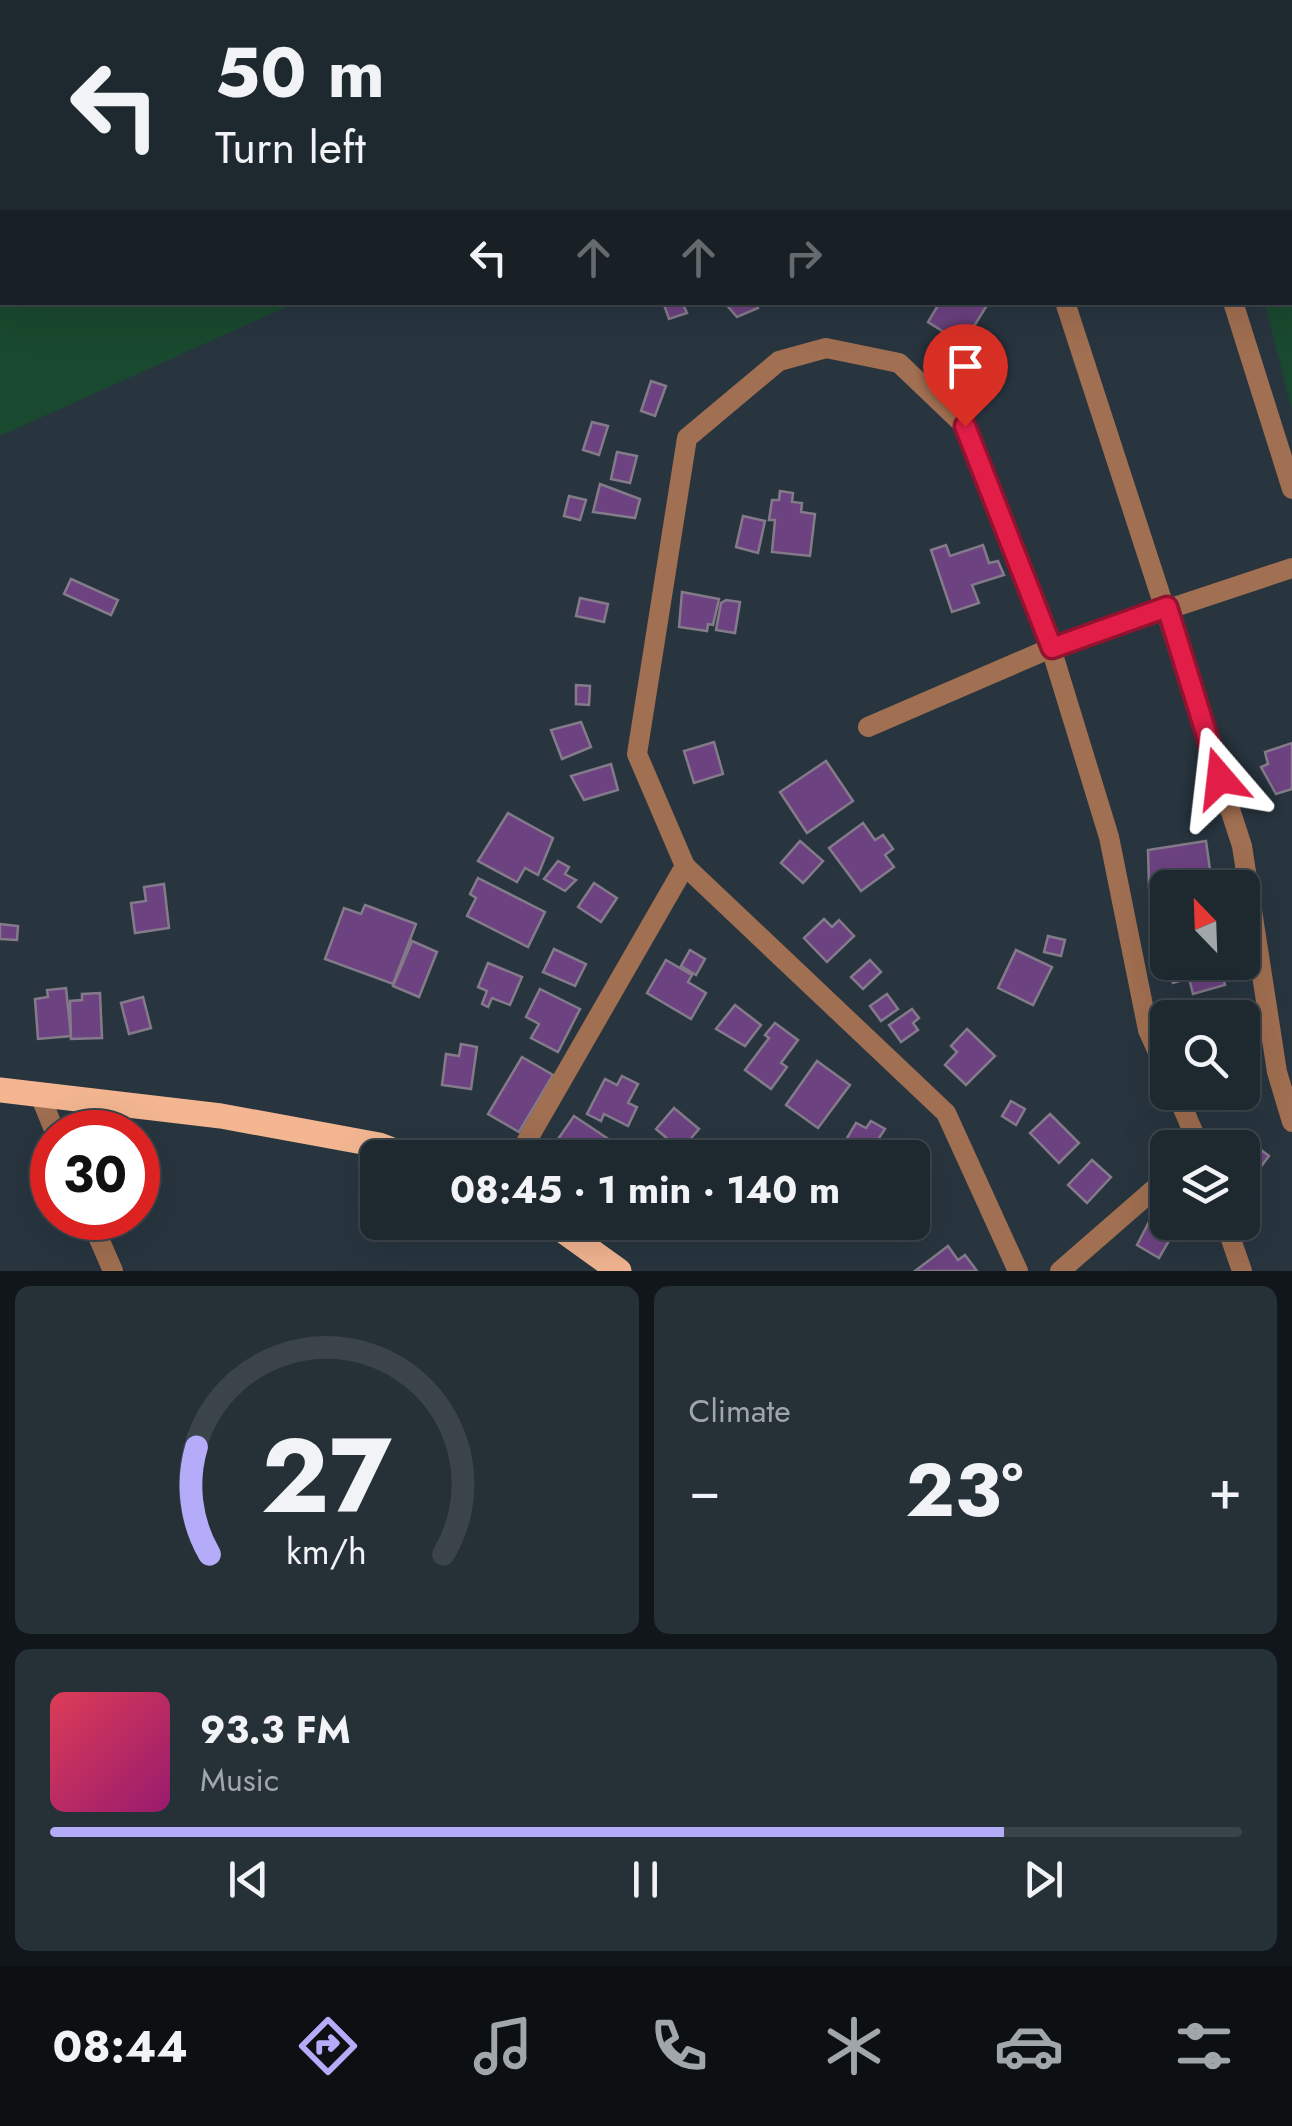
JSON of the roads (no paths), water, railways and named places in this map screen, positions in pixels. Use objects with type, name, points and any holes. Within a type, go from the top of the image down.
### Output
[{"type":"main road","points":[[0,1090],[221,1116],[360,1142]]},
{"type":"main road","points":[[576,1240],[619,1271]]},
{"type":"street","points":[[1066,305],[1242,846],[1277,1072],[1292,1122]]},
{"type":"street","points":[[1234,305],[1292,489]]},
{"type":"street","points":[[1018,1271],[946,1113],[684,866],[637,754],[670,524],[687,438],[779,362],[826,348],[899,363],[965,426],[1052,648],[1109,837],[1150,1034]]},
{"type":"street","points":[[868,727],[1052,648],[1292,568]]},
{"type":"street","points":[[527,1140],[684,866]]},
{"type":"street","points":[[38,1093],[45,1110]]},
{"type":"street","points":[[1060,1271],[1150,1194]]},
{"type":"street","points":[[99,1240],[112,1271]]},
{"type":"street","points":[[1232,1240],[1242,1271]]}]
